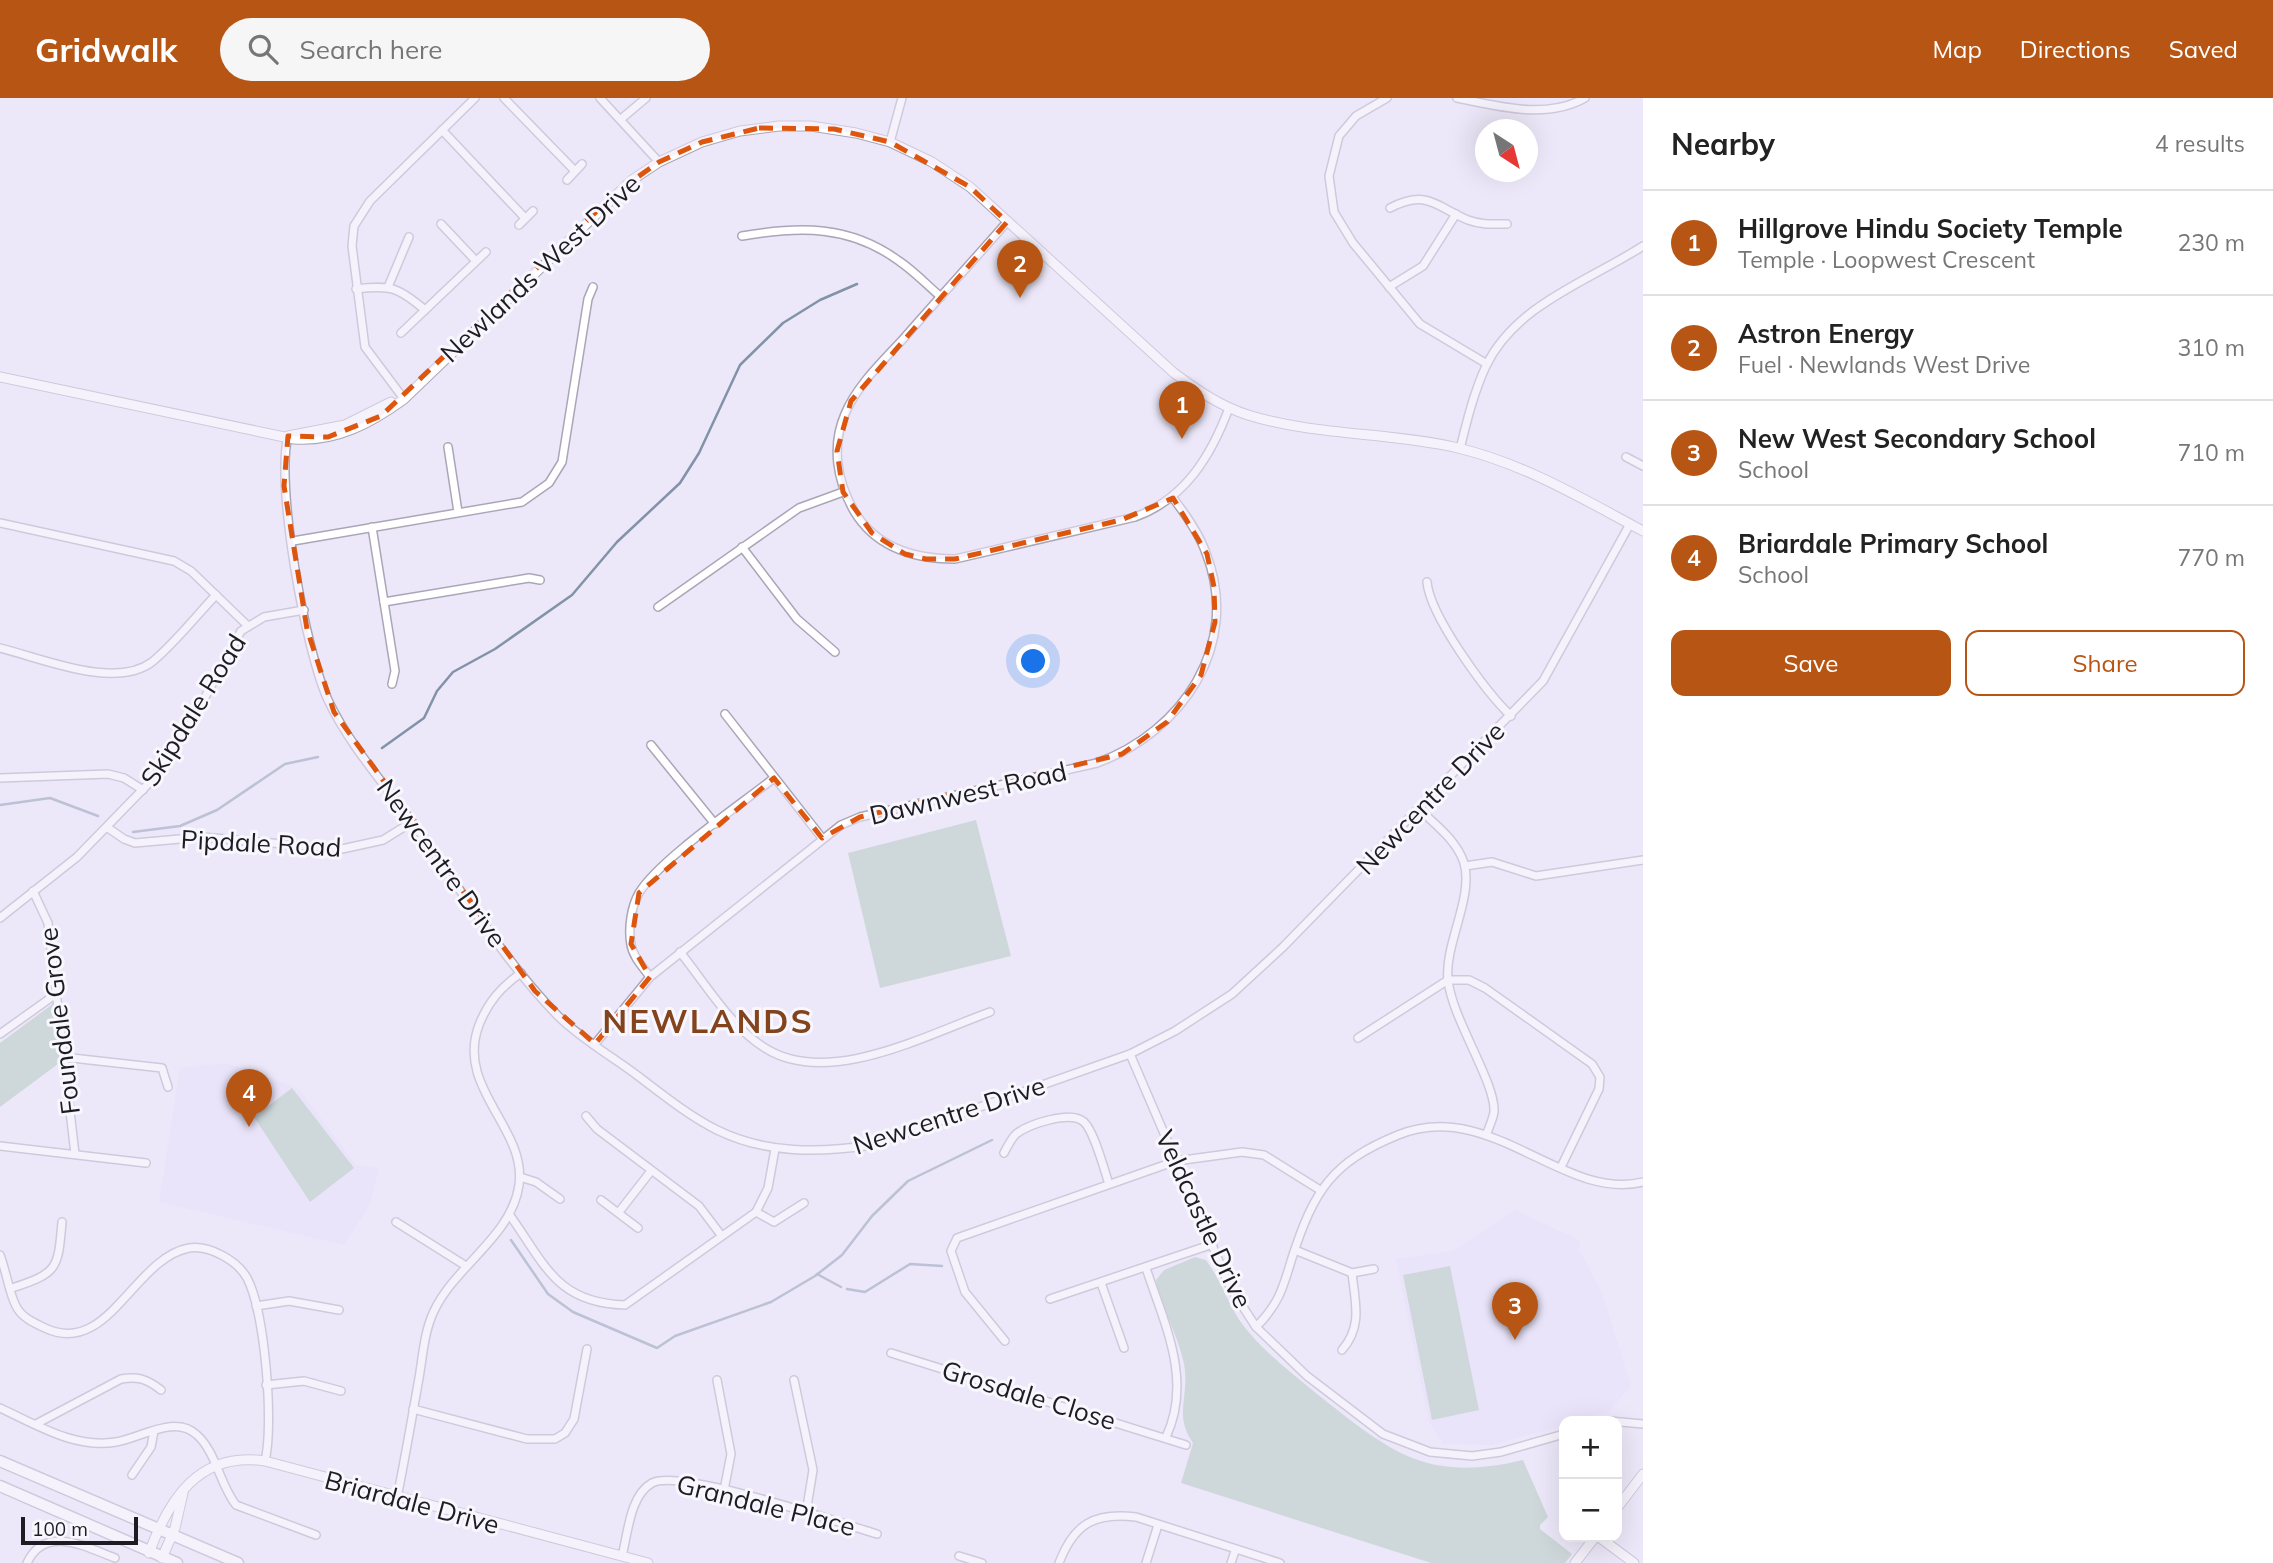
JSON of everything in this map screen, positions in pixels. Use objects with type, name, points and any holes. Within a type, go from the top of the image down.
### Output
[{"type":"main road","points":[[0,1461],[238,1563]]},
{"type":"main road","points":[[0,1486],[177,1563]]},
{"type":"street","points":[[402,397],[365,347],[352,246],[357,218],[370,201],[475,98]]},
{"type":"street","points":[[504,98],[575,171]]},
{"type":"street","points":[[600,98],[659,162]]},
{"type":"street","points":[[621,119],[646,98]]},
{"type":"street","points":[[890,142],[902,98]]},
{"type":"street","points":[[1387,98],[1368,107],[1346,125],[1333,154],[1328,187],[1341,225],[1420,324],[1487,364]]},
{"type":"street","points":[[1457,98],[1516,109],[1552,109],[1585,98]]},
{"type":"street","name":"Newlands West Drive","points":[[0,377],[288,436],[360,420],[412,389],[618,191],[659,162],[721,136],[779,126],[834,129],[890,142],[950,173],[1174,373],[1198,391],[1229,408],[1270,420],[1460,449],[1525,471],[1643,531]]},
{"type":"street","points":[[442,130],[526,218]]},
{"type":"street","points":[[566,180],[582,164]]},
{"type":"street","points":[[1390,208],[1407,199],[1421,198],[1477,223],[1507,224]]},
{"type":"street","points":[[519,225],[533,211]]},
{"type":"street","points":[[1389,287],[1423,266],[1456,214]]},
{"type":"street","points":[[1007,222],[859,389],[845,414],[837,451],[844,492],[857,515],[873,533],[905,554],[926,559],[955,559],[1149,512],[1173,498],[1200,466],[1229,408]]},
{"type":"street","points":[[441,224],[476,261]]},
{"type":"street","points":[[742,236],[808,228],[842,232],[878,246],[941,297]]},
{"type":"street","points":[[388,286],[410,237]]},
{"type":"street","points":[[1460,449],[1473,399],[1487,364],[1506,337],[1531,312],[1643,246]]},
{"type":"street","points":[[401,332],[485,252]]},
{"type":"street","points":[[356,289],[388,286],[399,289],[425,310]]},
{"type":"street","points":[[293,541],[522,502],[542,490],[562,462],[588,299],[593,287]]},
{"type":"street","name":"Newcentre Drive","points":[[288,436],[283,464],[293,541],[316,668],[330,705],[521,973],[560,1018],[671,1101],[716,1130],[775,1149],[842,1150],[872,1145],[1130,1054],[1206,1012],[1254,975],[1420,810],[1544,681],[1630,524]]},
{"type":"street","points":[[448,447],[457,512]]},
{"type":"street","points":[[1626,457],[1643,466]]},
{"type":"street","points":[[658,607],[799,508],[844,492]]},
{"type":"street","name":"Dawnwest Road","points":[[595,1044],[650,977],[822,838],[860,817],[1097,763],[1122,754],[1167,722],[1185,703],[1201,675],[1210,652],[1215,622],[1214,587],[1207,554],[1193,525],[1173,498]]},
{"type":"street","points":[[0,523],[174,561],[191,571],[247,625]]},
{"type":"street","points":[[372,527],[395,671],[391,684]]},
{"type":"street","points":[[742,547],[797,619],[835,652]]},
{"type":"street","points":[[384,602],[529,578],[540,580]]},
{"type":"street","points":[[1427,582],[1432,600],[1470,668],[1484,689],[1511,716]]},
{"type":"street","points":[[0,648],[102,674],[128,673],[152,662],[216,595]]},
{"type":"street","name":"Skipdale Road","points":[[0,918],[108,828],[144,790],[192,721],[234,640],[247,625],[264,617],[304,610]]},
{"type":"street","points":[[725,714],[822,838]]},
{"type":"street","points":[[651,745],[715,824]]},
{"type":"street","points":[[0,778],[108,774],[124,778],[144,790]]},
{"type":"street","points":[[650,977],[634,955],[631,944],[635,903],[650,879],[774,778]]},
{"type":"street","points":[[1420,810],[1450,839],[1465,866],[1448,980],[1459,1021],[1491,1096],[1494,1112],[1487,1133]]},
{"type":"street","name":"Pipdale Road","points":[[108,828],[135,843],[202,837],[342,849],[383,839],[412,822]]},
{"type":"street","points":[[1465,866],[1492,862],[1536,876],[1643,860]]},
{"type":"street","name":"Foundale Grove","points":[[33,891],[47,918],[75,1154]]},
{"type":"street","points":[[680,952],[744,1030],[764,1047],[801,1064],[850,1061],[990,1012]]},
{"type":"street","points":[[397,1498],[428,1324],[439,1301],[509,1214],[520,1177],[516,1154],[483,1091],[474,1056],[476,1031],[485,1008],[495,995],[521,973]]},
{"type":"street","points":[[1358,1038],[1448,980],[1469,980],[1485,988],[1597,1070],[1599,1089],[1561,1167]]},
{"type":"street","points":[[0,1034],[55,994]]},
{"type":"street","name":"Veldcastle Drive","points":[[1130,1054],[1230,1287],[1256,1327],[1307,1376],[1364,1422],[1405,1445],[1440,1454],[1472,1456],[1501,1452],[1559,1435]]},
{"type":"street","points":[[63,1057],[162,1068],[168,1087]]},
{"type":"street","points":[[586,1116],[597,1129],[699,1206],[721,1235]]},
{"type":"street","points":[[1004,1153],[1016,1134],[1028,1128],[1070,1116],[1077,1118],[1088,1127],[1109,1184]]},
{"type":"street","points":[[1256,1327],[1279,1300],[1295,1250],[1320,1190],[1365,1149],[1406,1132],[1445,1127],[1487,1133],[1580,1176],[1614,1183],[1643,1182]]},
{"type":"street","points":[[0,1146],[146,1163]]},
{"type":"street","points":[[509,1214],[562,1287],[574,1295],[606,1305],[625,1305],[756,1212],[768,1188],[775,1149]]},
{"type":"street","points":[[1005,1340],[963,1288],[951,1251],[957,1238],[1177,1161],[1258,1152],[1320,1190]]},
{"type":"street","points":[[619,1212],[651,1171]]},
{"type":"street","points":[[520,1177],[536,1182],[559,1199]]},
{"type":"street","points":[[601,1200],[638,1228]]},
{"type":"street","points":[[756,1212],[774,1222],[804,1203]]},
{"type":"street","points":[[12,1288],[51,1273],[59,1262],[62,1222]]},
{"type":"street","points":[[396,1222],[466,1266]]},
{"type":"street","points":[[1050,1300],[1213,1244]]},
{"type":"street","points":[[0,1255],[16,1306],[30,1321],[50,1331],[71,1333],[104,1320],[162,1260],[189,1248],[211,1250],[242,1271],[257,1306],[270,1442],[265,1461]]},
{"type":"street","points":[[1295,1250],[1352,1273],[1374,1269]]},
{"type":"street","points":[[1146,1268],[1178,1371],[1178,1399],[1166,1437]]},
{"type":"street","points":[[1342,1350],[1355,1331],[1357,1319],[1352,1273]]},
{"type":"street","points":[[1101,1283],[1124,1348]]},
{"type":"street","points":[[257,1306],[289,1301],[339,1310]]},
{"type":"street","points":[[413,1409],[527,1439],[555,1440],[565,1433],[574,1419],[587,1349]]},
{"type":"street","name":"Grosdale Close","points":[[891,1353],[1186,1445]]},
{"type":"street","points":[[36,1424],[121,1379],[136,1377],[149,1380],[161,1390]]},
{"type":"street","points":[[717,1380],[731,1454],[724,1490]]},
{"type":"street","points":[[794,1380],[813,1470],[806,1513]]},
{"type":"street","points":[[266,1385],[304,1381],[341,1391]]},
{"type":"street","points":[[0,1408],[90,1444],[116,1442],[178,1426],[188,1428],[203,1441],[238,1506],[316,1535]]},
{"type":"street","points":[[1622,1422],[1643,1424]]},
{"type":"street","points":[[132,1475],[151,1447],[154,1431]]},
{"type":"street","name":"Briardale Drive","points":[[149,1553],[158,1529],[184,1489],[200,1473],[239,1459],[265,1461],[648,1563]]},
{"type":"street","points":[[1622,1501],[1643,1474]]},
{"type":"street","name":"Grandale Place","points":[[622,1556],[635,1504],[652,1483],[661,1479],[681,1480],[724,1490],[877,1534]]},
{"type":"street","points":[[162,1558],[172,1535],[184,1489]]},
{"type":"street","points":[[1059,1563],[1067,1542],[1082,1526],[1098,1518],[1117,1515],[1280,1563]]},
{"type":"street","points":[[1146,1563],[1158,1525]]},
{"type":"street","points":[[27,1563],[39,1547],[56,1540],[70,1541],[115,1558]]},
{"type":"street","points":[[1575,1563],[1593,1542]]},
{"type":"street","points":[[1604,1542],[1634,1563]]},
{"type":"street","points":[[1231,1563],[1235,1551]]},
{"type":"street","points":[[959,1556],[982,1563]]},
{"type":"highlighted area","points":[[759,128],[834,129],[890,142],[970,187],[1007,222],[851,401],[837,451],[843,492],[872,533],[905,554],[926,559],[955,559],[1121,520],[1173,498],[1207,554],[1214,587],[1215,622],[1201,675],[1167,722],[1122,754],[860,817],[822,838],[774,778],[639,893],[631,944],[650,977],[595,1044],[535,991],[334,712],[307,629],[284,486],[288,436],[328,437],[381,416],[618,191],[659,162],[702,142]]},
{"type":"shaded area","points":[[226,1063],[298,1088],[356,1165],[379,1168],[369,1206],[344,1245],[159,1202],[180,1068]]},
{"type":"shaded area","points":[[1515,1210],[1581,1241],[1579,1250],[1602,1293],[1631,1386],[1607,1413],[1559,1416],[1559,1426],[1492,1445],[1443,1444],[1429,1422],[1396,1259],[1453,1251]]},
{"type":"green space","points":[[976,820],[1011,956],[880,988],[848,853]]},
{"type":"green space","points":[[54,1003],[52,1013],[58,1013],[62,1061],[0,1107],[0,1043]]},
{"type":"green space","points":[[292,1088],[354,1168],[310,1202],[254,1117]]},
{"type":"green space","points":[[1195,1257],[1206,1260],[1240,1321],[1266,1351],[1343,1414],[1389,1446],[1434,1465],[1460,1468],[1523,1460],[1548,1517],[1540,1525],[1540,1529],[1572,1554],[1565,1563],[1431,1563],[1181,1483],[1193,1443],[1184,1423],[1184,1364],[1156,1280],[1164,1270]]},
{"type":"green space","points":[[1450,1266],[1479,1410],[1432,1420],[1403,1275]]},
{"type":"waterway","points":[[382,748],[424,718],[437,691],[453,672],[495,649],[572,595],[617,542],[680,483],[699,453],[740,365],[783,323],[820,300],[857,284]]},
{"type":"waterway","points":[[133,832],[180,826],[217,810],[285,764],[318,757]]},
{"type":"waterway","points":[[0,805],[50,798],[98,816]]},
{"type":"waterway","points":[[511,1240],[548,1294],[573,1312],[657,1348],[675,1336],[771,1302],[815,1276],[842,1255],[872,1216],[908,1181],[992,1140]]},
{"type":"waterway","points":[[847,1289],[865,1292],[910,1264],[942,1266]]},
{"type":"waterway","points":[[817,1274],[841,1287]]},
{"type":"place","name":"Astron Energy","points":[[1020,298]]},
{"type":"place","name":"Hillgrove Hindu Society Temple","points":[[1182,439]]},
{"type":"place","name":"Briardale Primary School","points":[[249,1127]]},
{"type":"place","name":"New West Secondary School","points":[[1515,1340]]},
{"type":"district","name":"NEWLANDS","points":[[708,1020]]}]
